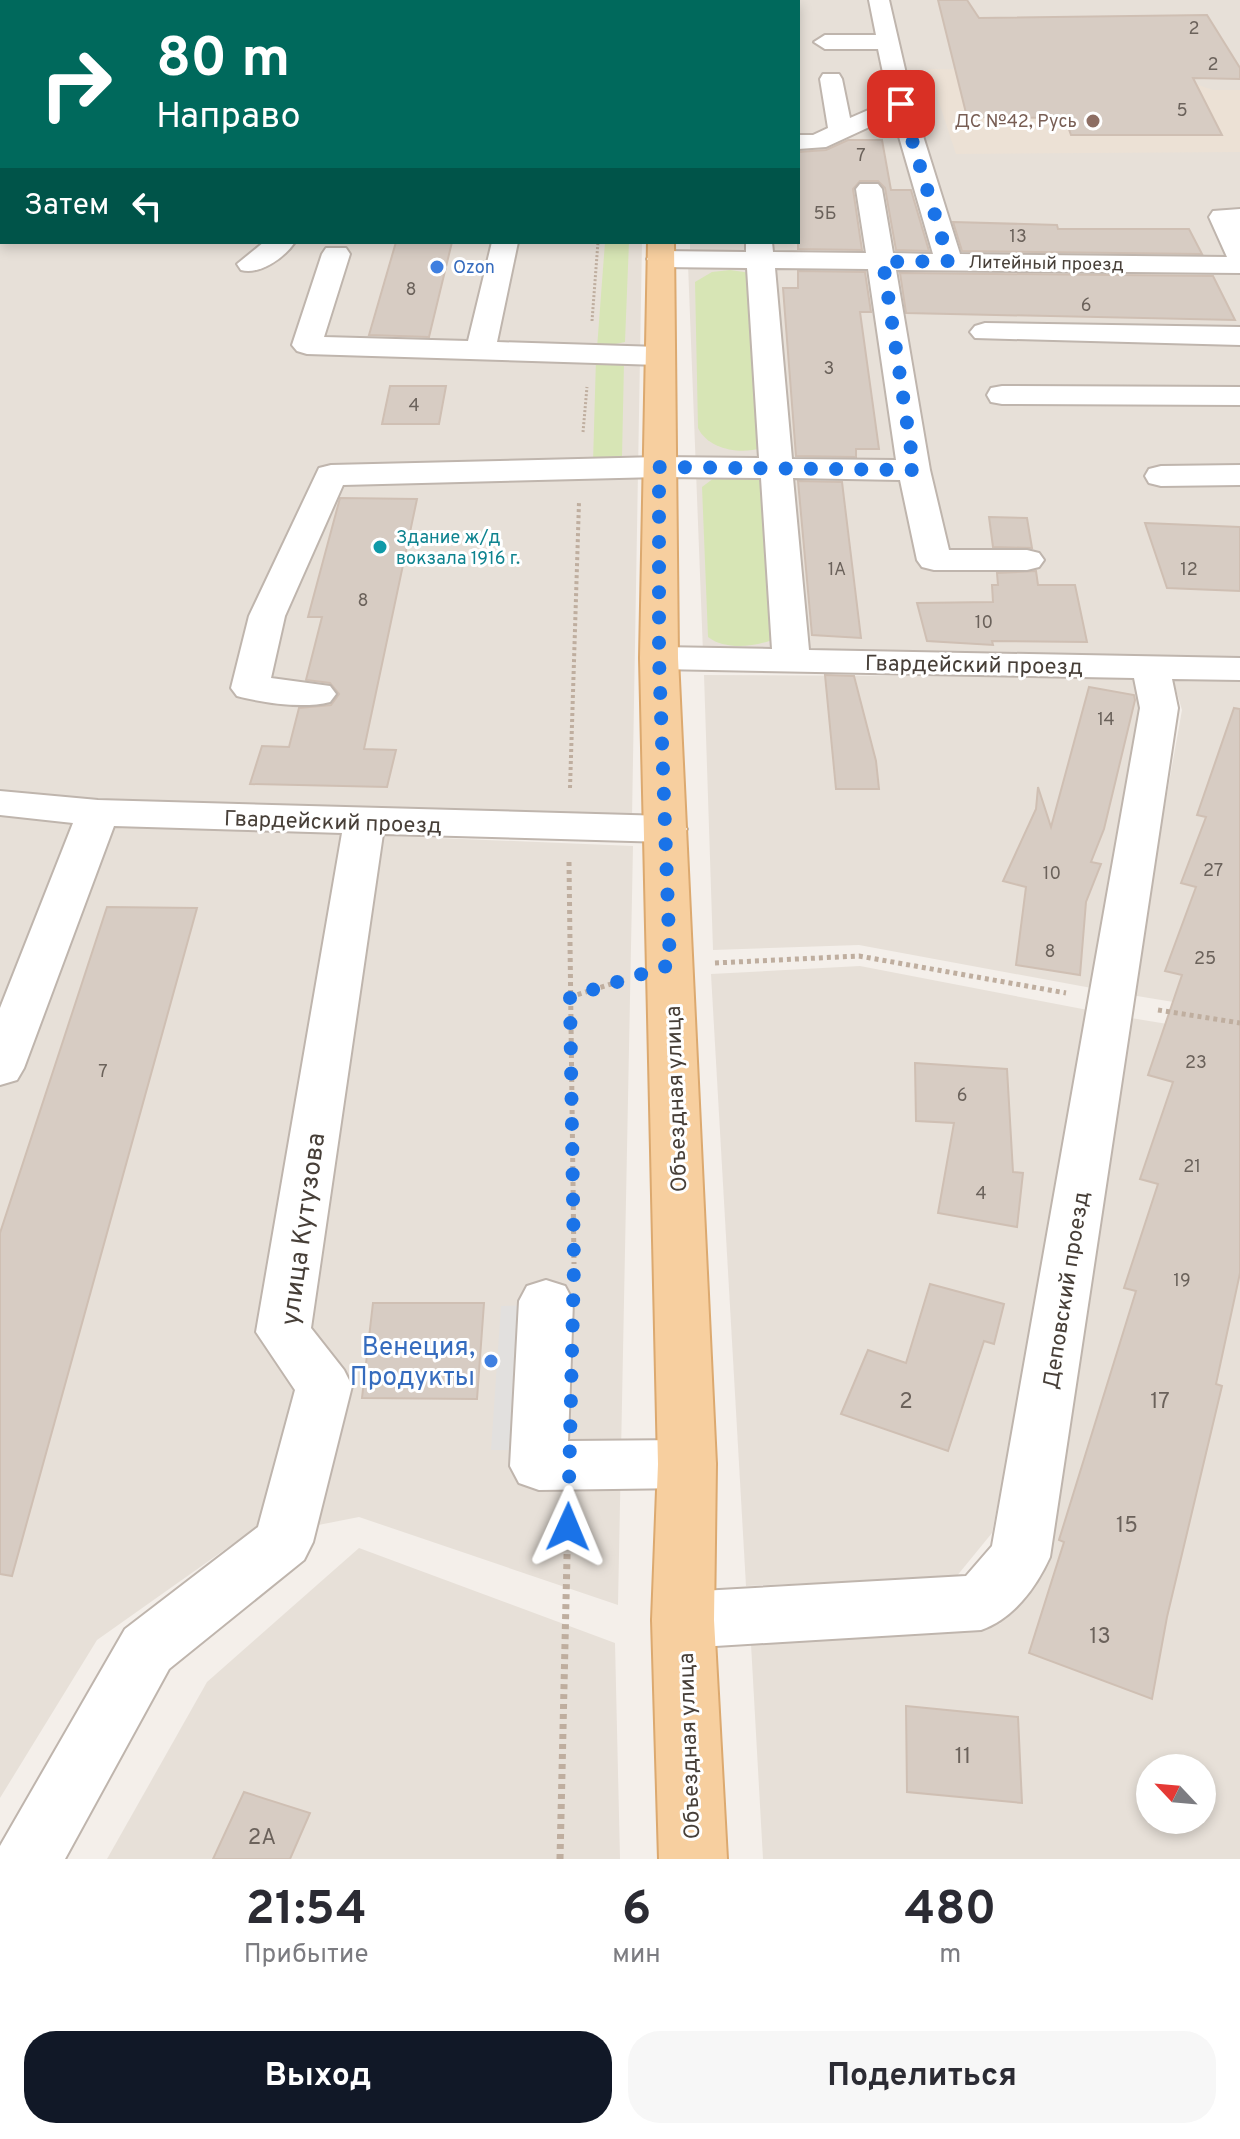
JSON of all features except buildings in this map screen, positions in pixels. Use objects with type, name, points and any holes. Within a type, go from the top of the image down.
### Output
[{"type":"main road","name":"Объездная улица","points":[[661,251],[659,658],[687,1464],[683,1620],[693,1859]]},
{"type":"street","points":[[879,0],[901,104],[949,261]]},
{"type":"street","points":[[825,42],[888,42]]},
{"type":"street","points":[[831,79],[841,132]]},
{"type":"street","points":[[800,142],[817,142],[901,104]]},
{"type":"street","points":[[869,189],[914,470],[934,560],[1027,560]]},
{"type":"street","points":[[1240,217],[1222,217],[1240,255]]},
{"type":"street","points":[[821,242],[881,252]]},
{"type":"street","points":[[251,264],[279,244]]},
{"type":"street","points":[[481,348],[505,244]]},
{"type":"street","name":"Литейный проезд","points":[[661,251],[881,252],[949,261],[1240,265]]},
{"type":"street","points":[[759,251],[791,660]]},
{"type":"street","points":[[336,254],[307,345],[481,348],[659,356]]},
{"type":"street","points":[[985,332],[1240,336]]},
{"type":"street","points":[[1002,395],[1240,396]]},
{"type":"street","points":[[317,694],[250,688],[267,616],[331,475],[659,467],[914,470]]},
{"type":"street","points":[[1161,476],[1240,475]]},
{"type":"street","name":"Гвардейский проезд","points":[[659,658],[1240,669]]},
{"type":"street","name":"Деповский проезд","points":[[683,1620],[981,1603],[1020,1557],[1159,708],[1151,668]]},
{"type":"street","name":"Гвардейский проезд","points":[[0,803],[98,813],[364,823],[666,829]]},
{"type":"street","points":[[0,1068],[98,813]]},
{"type":"street","name":"улица Кутузова","points":[[28,1859],[147,1649],[283,1542],[324,1386],[283,1332],[364,823]]},
{"type":"street","points":[[560,1290],[539,1466],[687,1464]]},
{"type":"path","points":[[560,1290],[570,997],[569,827],[581,469],[598,244]]},
{"type":"path","points":[[570,997],[670,965],[859,956],[1240,1023]]},
{"type":"path","points":[[560,1859],[569,1466]]},
{"type":"shaded area","points":[[800,0],[868,0],[888,103],[938,256],[690,256],[690,244],[800,244]]},
{"type":"shaded area","points":[[890,0],[1240,0],[1240,259],[961,256],[910,102]]},
{"type":"shaded area","name":"ДС №42, Русь","points":[[928,69],[1160,72],[1213,90],[1240,90],[1240,152],[956,154]]},
{"type":"shaded area","points":[[0,244],[642,244],[632,818],[94,801],[0,791]]},
{"type":"shaded area","points":[[688,264],[1240,270],[1240,663],[703,652]]},
{"type":"shaded area","points":[[704,675],[1140,677],[1146,707],[1097,989],[859,945],[713,950]]},
{"type":"shaded area","points":[[1172,676],[1240,678],[1240,1013],[1131,995],[1182,710]]},
{"type":"shaded area","points":[[0,815],[76,823],[633,846],[618,1605],[359,1517],[237,1541],[97,1640],[0,1798]]},
{"type":"shaded area","points":[[860,966],[1093,1011],[992,1533],[956,1577],[746,1586],[711,974]]},
{"type":"shaded area","points":[[1131,1018],[1240,1036],[1240,1859],[763,1859],[751,1644],[1000,1624],[1042,1561]]},
{"type":"shaded area","points":[[531,1305],[524,1450],[491,1450],[501,1306]]},
{"type":"shaded area","points":[[359,1548],[615,1643],[620,1859],[107,1859],[207,1682]]},
{"type":"green space","points":[[605,244],[629,244],[625,342],[597,348]]},
{"type":"green space","points":[[730,270],[751,273],[761,448],[744,451],[709,441],[698,428],[695,282],[712,272]]},
{"type":"green space","points":[[596,358],[624,363],[622,458],[615,461],[593,462]]},
{"type":"green space","points":[[728,474],[763,478],[772,640],[748,646],[722,644],[708,637],[702,487],[714,478]]},
{"type":"place","name":"ДС №42, Русь","points":[[1093,121]]},
{"type":"place","name":"Ozon","points":[[437,267]]},
{"type":"place","name":"Здание ж/д вокзала 1916 г.","points":[[380,547]]},
{"type":"place","name":"Венеция, Продукты","points":[[491,1361]]},
{"type":"route","points":[[568,1527],[574,1264],[570,997],[670,965],[659,658],[659,467],[914,470],[883,262],[949,261],[901,104]]}]
